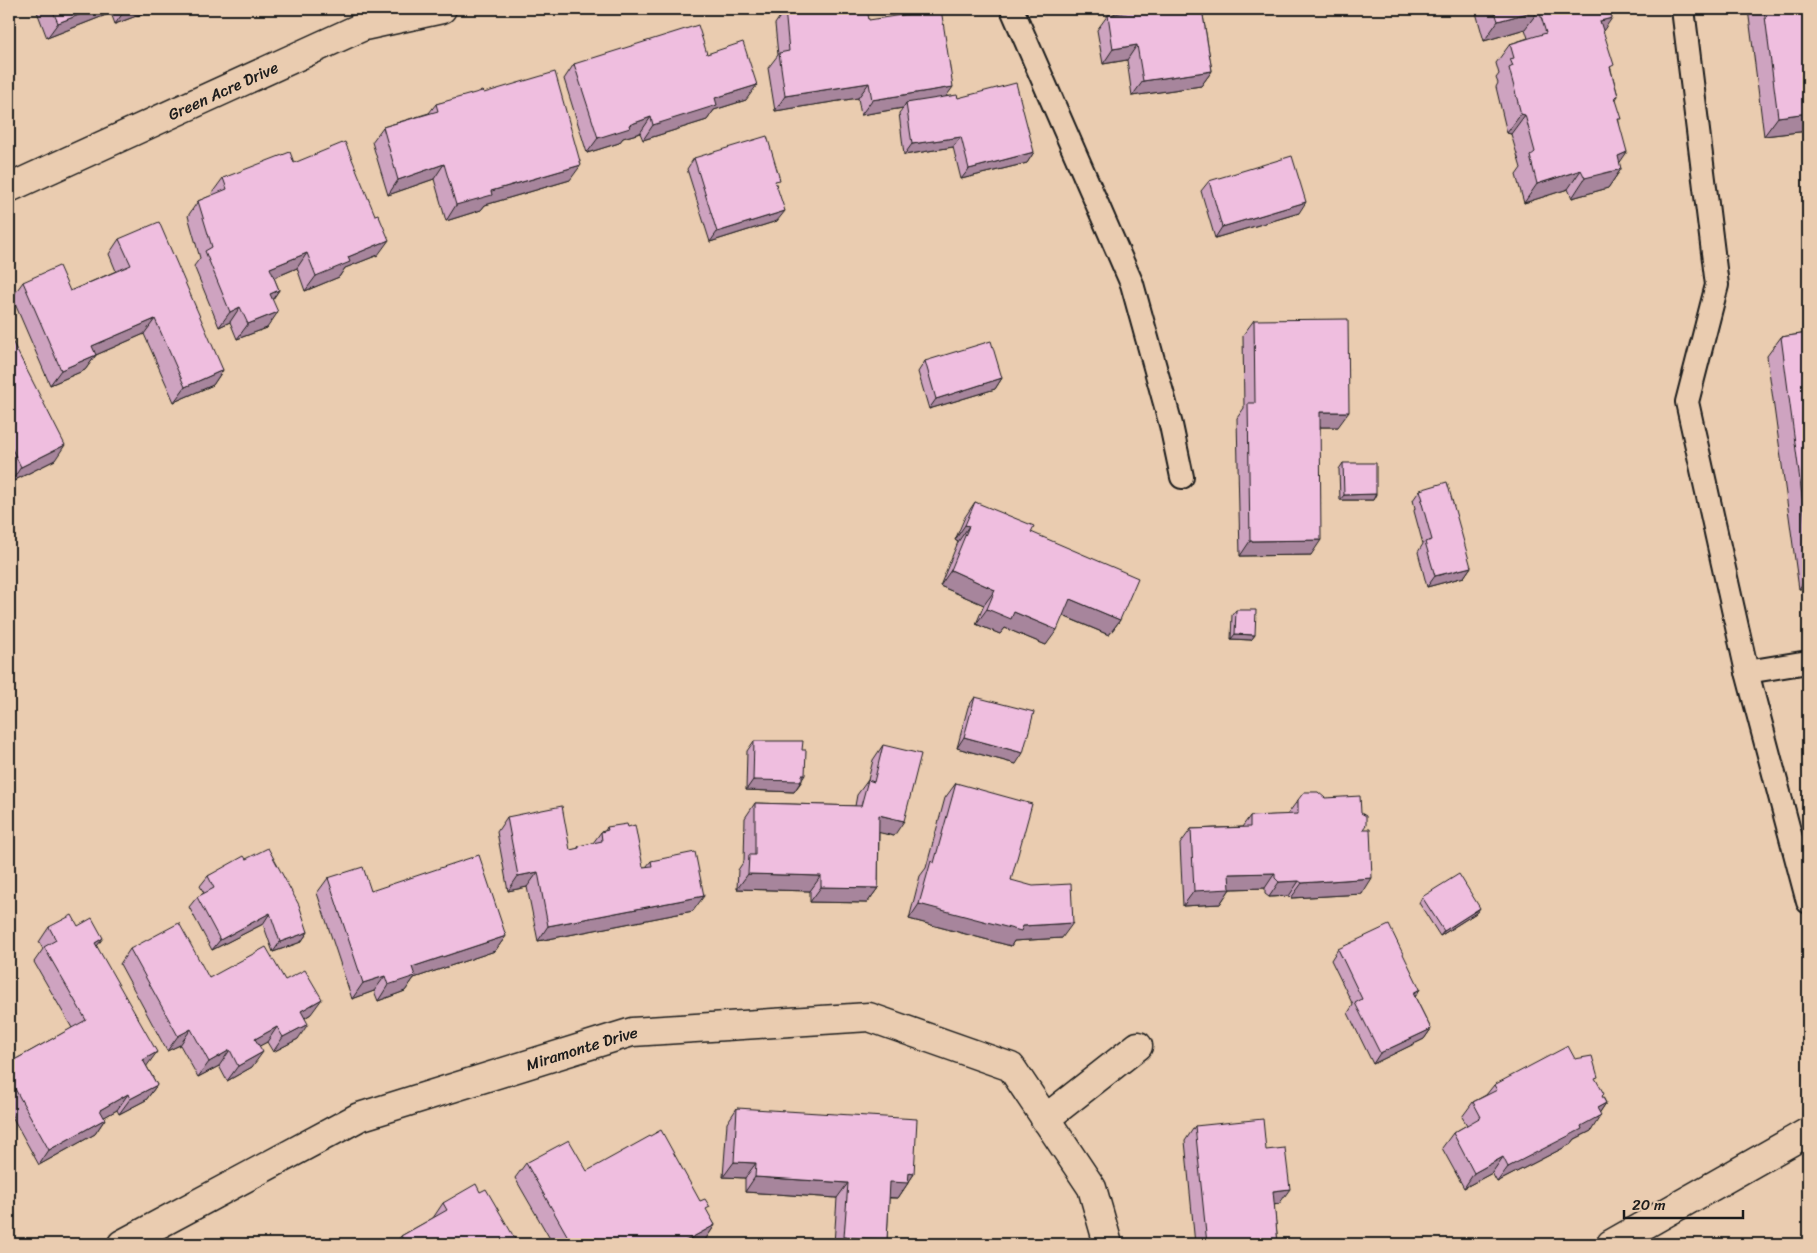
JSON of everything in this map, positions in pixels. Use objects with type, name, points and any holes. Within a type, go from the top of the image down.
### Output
[{"type":"street","name":"Green Acre Drive","points":[[9,188],[364,26],[442,9]]},
{"type":"street","name":"Miramonte Drive","points":[[122,1244],[359,1117],[632,1032],[870,1017],[1011,1067],[1092,1188],[1108,1244]]},
{"type":"street","points":[[1045,1119],[1138,1046]]},
{"type":"street","points":[[1616,1241],[1799,1137]]},
{"type":"lane","points":[[1012,9],[1132,284],[1171,425],[1182,477]]},
{"type":"lane","points":[[1682,9],[1717,285],[1688,402],[1747,672],[1808,902]]},
{"type":"lane","points":[[1747,672],[1808,662]]},
{"type":"building","points":[[52,9],[94,9],[58,23]]},
{"type":"building","points":[[785,9],[867,9],[869,20],[941,9],[953,87],[872,100],[869,83],[785,96],[779,53],[789,51]]},
{"type":"building","points":[[1127,9],[1202,9],[1212,71],[1143,81],[1137,45],[1113,49],[1108,15],[1127,12]]},
{"type":"building","points":[[1494,9],[1611,9],[1612,18],[1600,21],[1614,65],[1610,67],[1618,96],[1615,97],[1622,119],[1618,119],[1627,152],[1618,156],[1621,169],[1585,178],[1581,170],[1537,184],[1530,156],[1535,152],[1525,115],[1521,114],[1509,68],[1513,66],[1510,59],[1514,58],[1510,44],[1546,33],[1539,10],[1498,21]]},
{"type":"building","points":[[1764,9],[1808,9],[1808,113],[1778,117]]},
{"type":"building","points":[[698,25],[707,54],[743,42],[757,85],[715,98],[717,105],[653,125],[651,117],[629,125],[630,128],[598,138],[574,64]]},
{"type":"building","points":[[555,72],[581,165],[491,191],[492,195],[456,205],[444,164],[398,180],[383,127],[438,111],[436,104],[482,91],[484,93]]},
{"type":"building","points":[[1016,83],[1034,152],[969,169],[961,137],[912,144],[906,103],[957,95],[958,98]]},
{"type":"building","points":[[767,136],[780,180],[775,181],[785,211],[717,232],[694,158]]},
{"type":"building","points":[[345,142],[375,215],[378,214],[389,240],[348,257],[350,262],[316,276],[307,253],[270,268],[279,290],[270,294],[278,312],[248,324],[240,307],[230,312],[205,251],[212,247],[198,201],[227,189],[223,178],[290,152],[294,163]]},
{"type":"building","points":[[1292,156],[1306,202],[1222,227],[1209,181]]},
{"type":"building","points":[[159,222],[223,370],[185,387],[155,319],[92,346],[96,355],[61,370],[23,282],[59,266],[70,291],[131,265],[119,239]]},
{"type":"building","points":[[1348,319],[1349,412],[1320,412],[1321,540],[1250,541],[1248,403],[1255,403],[1254,320]]},
{"type":"building","points":[[1808,333],[1808,541],[1781,337]]},
{"type":"building","points":[[9,335],[65,445],[21,467],[9,443]]},
{"type":"building","points":[[991,341],[1002,378],[936,399],[925,361]]},
{"type":"building","points":[[1343,463],[1376,463],[1376,494],[1344,495]]},
{"type":"building","points":[[1447,482],[1471,567],[1435,576],[1425,542],[1432,540],[1420,490]]},
{"type":"building","points":[[975,502],[1034,526],[1031,532],[1138,578],[1120,620],[1070,599],[1057,630],[1014,612],[1011,619],[987,609],[995,590],[951,570],[969,526],[965,525]]},
{"type":"building","points":[[1236,610],[1256,610],[1255,635],[1235,634]]},
{"type":"building","points":[[975,697],[1034,712],[1023,753],[964,737]]},
{"type":"building","points":[[754,741],[803,741],[802,750],[806,750],[805,775],[802,775],[802,781],[753,780]]},
{"type":"building","points":[[883,745],[921,754],[904,821],[879,815],[878,888],[821,887],[821,876],[748,874],[749,855],[755,855],[755,803],[861,806],[868,780],[874,782]]},
{"type":"building","points":[[956,783],[1032,804],[1011,880],[1033,886],[1071,884],[1073,923],[1023,926],[1021,931],[919,904],[931,861],[934,863]]},
{"type":"building","points":[[1304,792],[1318,792],[1325,798],[1360,796],[1361,813],[1366,816],[1366,825],[1363,829],[1370,829],[1372,878],[1302,883],[1299,881],[1279,882],[1275,878],[1275,873],[1229,874],[1230,889],[1194,891],[1191,829],[1250,827],[1250,816],[1298,814],[1298,800]]},
{"type":"building","points":[[562,806],[570,850],[602,841],[601,832],[608,830],[607,827],[627,824],[628,827],[635,825],[643,867],[652,866],[651,861],[695,852],[704,896],[548,926],[538,872],[518,876],[507,817]]},
{"type":"building","points":[[268,848],[299,905],[308,932],[280,942],[270,913],[220,940],[197,897],[214,888],[208,876],[244,856],[246,859]]},
{"type":"building","points":[[479,855],[506,936],[412,967],[415,976],[388,985],[385,976],[363,983],[328,878],[363,867],[371,891]]},
{"type":"building","points":[[1459,874],[1480,908],[1444,931],[1422,897]]},
{"type":"building","points":[[72,915],[78,926],[92,918],[103,938],[95,943],[157,1052],[143,1060],[157,1085],[130,1099],[128,1094],[100,1110],[105,1119],[49,1150],[9,1078],[9,1063],[86,1020],[44,947],[56,940],[49,927]]},
{"type":"building","points":[[179,923],[209,978],[266,947],[285,980],[305,970],[322,999],[301,1011],[308,1024],[283,1037],[277,1027],[255,1039],[263,1052],[238,1066],[230,1050],[209,1062],[191,1029],[178,1036],[130,949]]},
{"type":"building","points":[[1389,925],[1420,989],[1413,993],[1431,1029],[1380,1053],[1355,1003],[1362,999],[1338,949]]},
{"type":"building","points":[[1568,1046],[1575,1059],[1592,1056],[1598,1077],[1595,1078],[1604,1094],[1602,1096],[1606,1103],[1597,1108],[1601,1115],[1581,1126],[1582,1129],[1508,1167],[1503,1157],[1474,1173],[1453,1133],[1481,1117],[1473,1102],[1497,1090],[1494,1085]]},
{"type":"building","points":[[737,1108],[917,1119],[914,1174],[909,1173],[908,1183],[890,1182],[887,1240],[844,1237],[848,1183],[755,1177],[756,1163],[734,1162]]},
{"type":"building","points":[[1263,1119],[1266,1150],[1285,1148],[1290,1189],[1273,1191],[1278,1244],[1207,1244],[1195,1126]]},
{"type":"building","points":[[661,1130],[700,1201],[705,1199],[710,1207],[706,1209],[715,1225],[680,1244],[572,1244],[526,1163],[569,1140],[587,1171]]},
{"type":"building","points":[[476,1184],[480,1192],[486,1189],[518,1244],[398,1244],[404,1241],[401,1236],[447,1210],[443,1203]]}]
